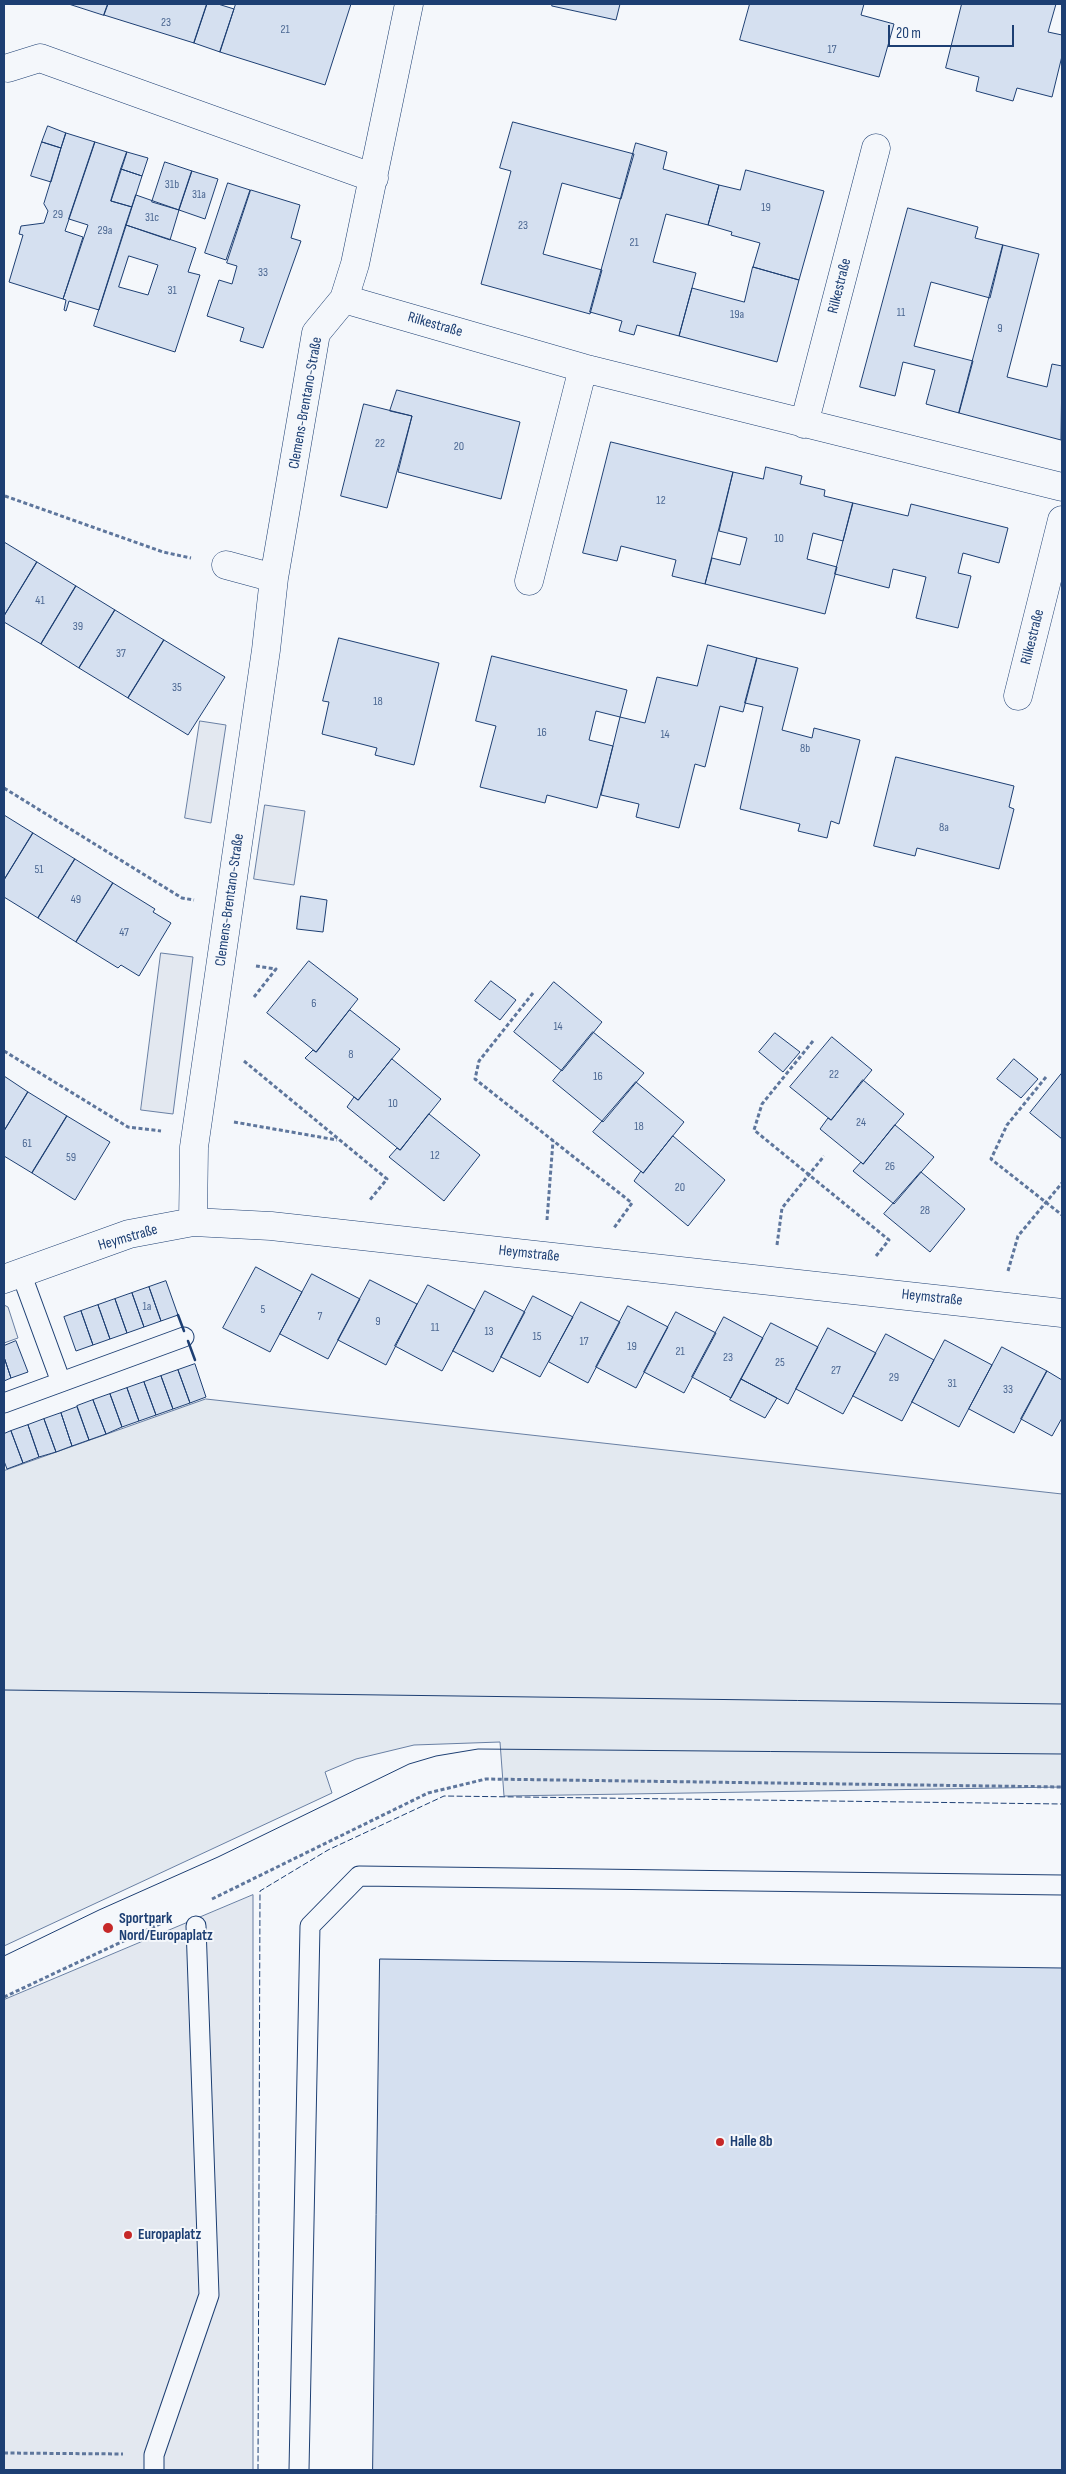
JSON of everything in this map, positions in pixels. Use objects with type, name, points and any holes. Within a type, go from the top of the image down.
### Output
[{"type":"street","name":"Clemens-Brentano-Straße","points":[[193,1222],[198,1125],[274,578],[316,334],[344,299],[355,264],[409,4]]},
{"type":"street","points":[[8,68],[40,58],[374,178]]},
{"type":"street","name":"Rilkestraße","points":[[804,424],[876,148]]},
{"type":"street","name":"Rilkestraße","points":[[344,299],[583,368],[1062,488]]},
{"type":"street","points":[[529,581],[583,368]]},
{"type":"street","name":"Rilkestraße","points":[[1018,696],[1062,520]]},
{"type":"street","points":[[226,565],[274,578]]},
{"type":"street","name":"Heymstraße","points":[[12,1276],[129,1234],[193,1222],[272,1226],[1062,1313]]},
{"type":"lane","points":[[12,1276],[61,1382]]},
{"type":"lane","points":[[4,1403],[184,1337]]},
{"type":"lane","points":[[299,2470],[310,1926],[359,1876],[1062,1885]]},
{"type":"lane","points":[[154,2462],[209,2294],[196,1926]]},
{"type":"path","points":[[5,496],[163,552],[226,565]]},
{"type":"path","points":[[4,788],[182,898],[230,904]]},
{"type":"path","points":[[221,961],[276,969],[249,1003]]},
{"type":"path","points":[[534,993],[479,1061],[475,1079],[632,1203],[603,1242],[599,1262]]},
{"type":"path","points":[[813,1041],[762,1104],[754,1130],[888,1240],[866,1271],[862,1290]]},
{"type":"path","points":[[4,1051],[128,1126],[198,1125],[337,1140]]},
{"type":"path","points":[[240,1058],[337,1140],[387,1179],[358,1216],[356,1235]]},
{"type":"path","points":[[1046,1077],[1007,1125],[991,1159],[1062,1215]]},
{"type":"path","points":[[545,1256],[553,1141]]},
{"type":"path","points":[[772,1281],[782,1208],[824,1156]]},
{"type":"path","points":[[1002,1306],[1004,1286],[1018,1236],[1062,1183]]},
{"type":"path","points":[[204,1903],[428,1793],[486,1779],[1062,1787]]},
{"type":"path","points":[[4,1997],[169,1920]]},
{"type":"path","points":[[4,2453],[154,2462]]},
{"type":"shaded area","points":[[200,721],[226,725],[211,823],[185,818]]},
{"type":"shaded area","points":[[265,805],[305,811],[294,885],[254,879]]},
{"type":"shaded area","points":[[161,953],[193,957],[173,1114],[141,1110]]},
{"type":"shaded area","points":[[4,1305],[8,1307],[18,1338],[4,1343]]},
{"type":"shaded area","points":[[206,1399],[1062,1494],[1062,1787],[504,1796],[500,1742],[414,1745],[356,1759],[325,1772],[332,1793],[4,1946],[4,1471]]},
{"type":"shaded area","name":"Europaplatz","points":[[253,1895],[253,2470],[4,2470],[4,2000]]},
{"type":"building","points":[[69,4],[108,4],[104,15]]},
{"type":"building","points":[[108,4],[207,4],[194,43],[104,15]]},
{"type":"building","points":[[207,4],[218,4],[234,9],[220,52],[194,43]]},
{"type":"building","points":[[236,4],[351,4],[325,85],[220,52]]},
{"type":"building","points":[[553,4],[620,4],[616,20],[552,6]]},
{"type":"building","points":[[750,4],[864,4],[861,15],[894,24],[879,77],[740,40]]},
{"type":"building","points":[[962,4],[1056,4],[1048,32],[1062,35],[1062,56],[1052,97],[1017,88],[1013,101],[976,91],[979,77],[946,68]]},
{"type":"building","points":[[513,122],[634,154],[621,199],[562,183],[543,254],[602,270],[590,314],[481,284],[511,171],[500,168]]},
{"type":"building","points":[[48,126],[66,133],[61,148],[42,142]]},
{"type":"building","points":[[66,133],[95,142],[65,231],[83,237],[63,299],[9,282],[23,235],[19,234],[21,226],[44,223],[48,211],[44,204]]},
{"type":"building","points":[[42,142],[61,148],[51,182],[31,176]]},
{"type":"building","points":[[95,142],[127,152],[111,201],[132,207],[99,310],[69,301],[66,311],[64,310],[66,300],[63,299],[88,225],[69,219]]},
{"type":"building","points":[[636,143],[667,152],[663,169],[719,185],[708,225],[666,214],[653,262],[696,273],[679,336],[637,325],[634,335],[619,331],[622,321],[590,312]]},
{"type":"building","points":[[127,152],[148,158],[142,176],[121,169]]},
{"type":"building","points":[[165,162],[192,171],[179,210],[152,202]]},
{"type":"building","points":[[121,169],[142,176],[132,207],[111,201]]},
{"type":"building","points":[[746,170],[824,191],[799,280],[753,267],[760,243],[731,235],[732,232],[708,225],[719,185],[740,190]]},
{"type":"building","points":[[192,171],[218,179],[205,219],[179,210]]},
{"type":"building","points":[[228,183],[250,190],[226,260],[205,253]]},
{"type":"building","points":[[251,190],[300,205],[291,238],[301,241],[263,348],[240,341],[244,328],[207,316],[219,280],[232,284],[237,266],[227,263]]},
{"type":"building","points":[[136,195],[179,210],[170,240],[126,225]]},
{"type":"building","points":[[908,208],[978,227],[975,238],[1003,245],[990,298],[931,282],[914,346],[973,361],[959,413],[926,404],[935,370],[903,362],[895,396],[860,387]]},
{"type":"building","points":[[126,225],[196,248],[188,272],[200,275],[175,352],[94,326]],"holes":[[[129,256],[158,265],[148,295],[119,287]]]},
{"type":"building","points":[[1003,245],[1039,254],[1007,377],[1047,387],[1052,364],[1062,366],[1061,440],[959,413]]},
{"type":"building","points":[[753,267],[799,280],[777,362],[679,336],[692,288],[744,302]]},
{"type":"building","points":[[397,390],[520,422],[501,499],[398,472],[412,416],[390,411]]},
{"type":"building","points":[[364,404],[412,416],[387,508],[341,496]]},
{"type":"building","points":[[611,442],[733,472],[705,584],[672,576],[676,560],[621,546],[617,561],[583,553]]},
{"type":"building","points":[[766,467],[802,476],[800,484],[825,490],[824,496],[853,503],[843,541],[813,533],[807,559],[837,567],[825,614],[705,584],[712,558],[740,565],[747,538],[719,531],[733,472],[763,479]]},
{"type":"building","points":[[853,503],[908,516],[911,504],[1008,528],[999,563],[963,553],[958,573],[971,576],[958,628],[916,618],[926,577],[893,569],[889,588],[835,574]]},
{"type":"building","points":[[4,542],[37,562],[4,616]]},
{"type":"building","points":[[37,562],[76,586],[41,644],[4,622],[4,616]]},
{"type":"building","points":[[76,586],[115,610],[79,668],[41,644]]},
{"type":"building","points":[[115,610],[164,640],[128,698],[79,668]]},
{"type":"building","points":[[339,638],[439,663],[414,765],[375,755],[377,748],[322,734],[329,702],[323,701]]},
{"type":"building","points":[[164,640],[225,677],[188,735],[128,698]]},
{"type":"building","points":[[708,645],[757,658],[743,712],[720,706],[705,767],[695,764],[679,828],[636,817],[639,804],[601,795],[620,717],[645,723],[657,677],[697,686]]},
{"type":"building","points":[[492,656],[627,690],[620,717],[596,711],[589,740],[613,746],[597,808],[547,795],[545,803],[480,787],[496,726],[476,721]]},
{"type":"building","points":[[757,658],[798,668],[782,730],[812,738],[814,728],[860,740],[839,824],[831,821],[827,838],[798,831],[800,824],[740,809],[763,707],[745,703]]},
{"type":"building","points":[[896,757],[1014,786],[1009,807],[1014,809],[999,869],[917,848],[915,856],[874,846]]},
{"type":"building","points":[[4,815],[33,833],[4,880]]},
{"type":"building","points":[[33,833],[75,859],[38,918],[4,897],[4,880]]},
{"type":"building","points":[[75,859],[113,883],[76,942],[38,918]]},
{"type":"building","points":[[113,883],[155,909],[153,912],[171,923],[139,976],[121,965],[118,968],[76,942]]},
{"type":"building","points":[[301,896],[327,900],[323,932],[297,929]]},
{"type":"building","points":[[309,961],[358,999],[316,1052],[267,1013]]},
{"type":"building","points":[[491,981],[516,1000],[500,1020],[475,1001]]},
{"type":"building","points":[[554,982],[602,1022],[562,1071],[514,1032]]},
{"type":"building","points":[[350,1010],[400,1049],[358,1100],[305,1058],[313,1050],[316,1052]]},
{"type":"building","points":[[593,1032],[644,1073],[603,1122],[553,1081]]},
{"type":"building","points":[[775,1033],[800,1052],[783,1072],[759,1052]]},
{"type":"building","points":[[832,1037],[872,1070],[831,1120],[790,1087]]},
{"type":"building","points":[[392,1059],[441,1099],[400,1150],[347,1107],[354,1097],[358,1100]]},
{"type":"building","points":[[1014,1059],[1038,1079],[1021,1098],[997,1079]]},
{"type":"building","points":[[1062,1073],[1062,1139],[1030,1113]]},
{"type":"building","points":[[4,1076],[28,1092],[4,1131]]},
{"type":"building","points":[[863,1080],[904,1114],[863,1164],[820,1129],[828,1118],[831,1120]]},
{"type":"building","points":[[636,1082],[684,1122],[643,1173],[593,1132]]},
{"type":"building","points":[[28,1092],[67,1116],[32,1173],[4,1156],[4,1131]]},
{"type":"building","points":[[429,1114],[480,1155],[444,1201],[389,1157],[397,1148],[400,1150]]},
{"type":"building","points":[[67,1116],[110,1142],[75,1200],[32,1173]]},
{"type":"building","points":[[895,1125],[934,1157],[894,1204],[853,1171],[861,1162],[863,1164]]},
{"type":"building","points":[[673,1136],[725,1180],[688,1226],[634,1181],[641,1171],[643,1173]]},
{"type":"building","points":[[921,1172],[965,1209],[930,1252],[884,1214]]},
{"type":"building","points":[[256,1267],[302,1292],[270,1352],[223,1328]]},
{"type":"building","points":[[312,1274],[360,1299],[328,1359],[280,1334]]},
{"type":"building","points":[[370,1280],[417,1304],[386,1365],[338,1340]]},
{"type":"building","points":[[166,1281],[178,1315],[161,1321],[149,1287]]},
{"type":"building","points":[[428,1285],[475,1310],[442,1371],[395,1346]]},
{"type":"building","points":[[149,1287],[161,1321],[144,1327],[132,1293]]},
{"type":"building","points":[[485,1291],[525,1312],[493,1372],[453,1351]]},
{"type":"building","points":[[132,1293],[144,1327],[127,1333],[115,1299]]},
{"type":"building","points":[[533,1296],[573,1317],[540,1377],[501,1357]]},
{"type":"building","points":[[115,1299],[127,1333],[110,1339],[98,1305]]},
{"type":"building","points":[[581,1302],[620,1322],[588,1383],[549,1362]]},
{"type":"building","points":[[98,1305],[110,1339],[93,1345],[81,1311]]},
{"type":"building","points":[[628,1306],[668,1327],[636,1388],[596,1367]]},
{"type":"building","points":[[81,1311],[93,1345],[76,1351],[64,1317]]},
{"type":"building","points":[[676,1312],[716,1333],[684,1393],[644,1372]]},
{"type":"building","points":[[724,1317],[763,1338],[731,1398],[692,1377]]},
{"type":"building","points":[[771,1323],[818,1347],[788,1404],[741,1379]]},
{"type":"building","points":[[828,1328],[876,1353],[843,1414],[796,1389]]},
{"type":"building","points":[[886,1334],[934,1360],[902,1421],[853,1396]]},
{"type":"building","points":[[945,1340],[992,1365],[959,1427],[912,1402]]},
{"type":"building","points":[[16,1341],[28,1372],[11,1378],[4,1357],[4,1346]]},
{"type":"building","points":[[1002,1347],[1047,1371],[1014,1433],[969,1409]]},
{"type":"building","points":[[4,1357],[11,1378],[4,1381]]},
{"type":"building","points":[[195,1364],[206,1397],[190,1403],[178,1370]]},
{"type":"building","points":[[178,1370],[190,1403],[173,1409],[161,1376]]},
{"type":"building","points":[[1047,1371],[1062,1380],[1062,1418],[1052,1436],[1021,1419]]},
{"type":"building","points":[[161,1376],[173,1409],[156,1415],[144,1382]]},
{"type":"building","points":[[741,1379],[777,1398],[765,1418],[730,1400]]},
{"type":"building","points":[[144,1382],[156,1415],[139,1421],[127,1388]]},
{"type":"building","points":[[127,1388],[139,1421],[122,1427],[110,1394]]},
{"type":"building","points":[[110,1394],[122,1427],[106,1434],[93,1400]]},
{"type":"building","points":[[93,1400],[106,1434],[89,1440],[77,1406]]},
{"type":"building","points":[[77,1407],[89,1440],[72,1446],[61,1413]]},
{"type":"building","points":[[61,1413],[72,1446],[56,1452],[44,1419]]},
{"type":"building","points":[[44,1419],[56,1452],[39,1457],[28,1425]]},
{"type":"building","points":[[28,1425],[39,1457],[23,1463],[11,1431]]},
{"type":"building","points":[[11,1431],[23,1463],[7,1469],[4,1461],[4,1434]]},
{"type":"building","name":"Halle 8b","points":[[380,1959],[1062,1968],[1062,2470],[373,2470]]},
{"type":"tram line","points":[[4,1690],[1062,1704]]},
{"type":"tram line","points":[[4,1956],[99,1910],[218,1857],[409,1764],[436,1756],[478,1749],[1062,1754]]},
{"type":"fence","points":[[258,2470],[260,1891],[328,1850],[444,1796],[1062,1804]]},
{"type":"wall","points":[[178,1315],[184,1331]]},
{"type":"wall","points":[[188,1341],[195,1360]]},
{"type":"place","name":"Sportpark Nord/Europaplatz","points":[[108,1928]]},
{"type":"place","name":"Halle 8b","points":[[720,2142]]},
{"type":"place","name":"Europaplatz","points":[[128,2235]]}]
